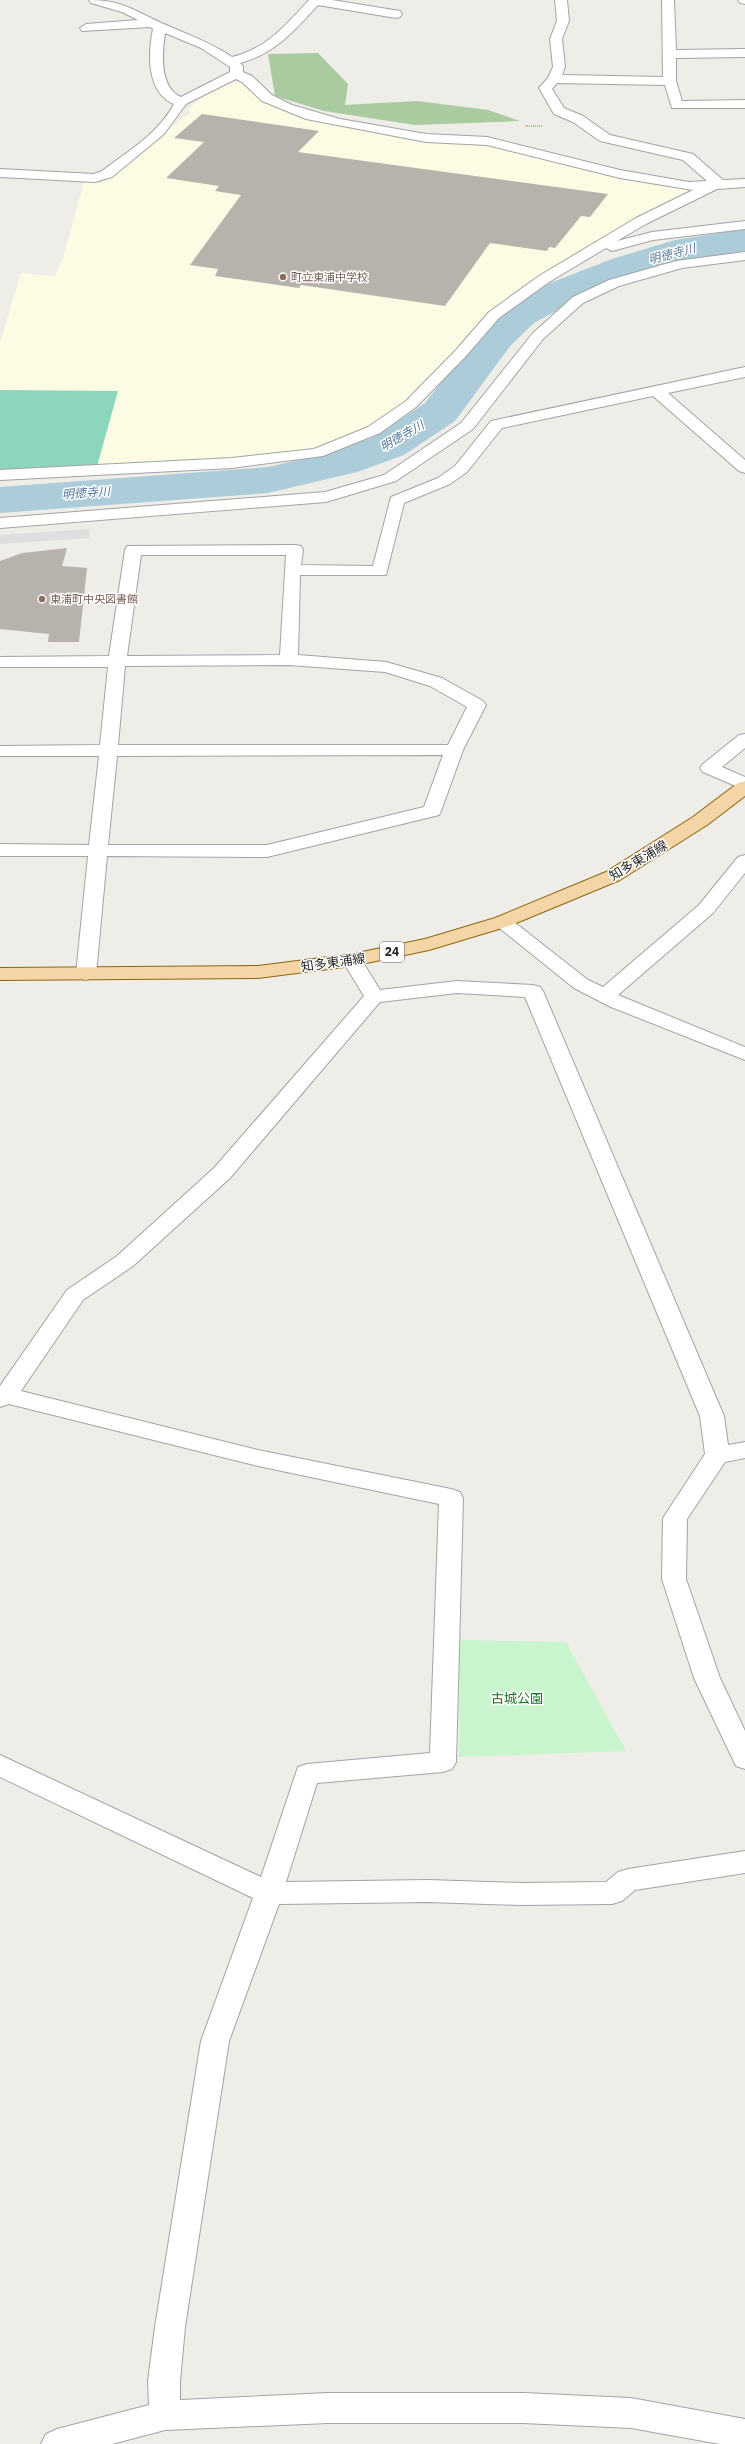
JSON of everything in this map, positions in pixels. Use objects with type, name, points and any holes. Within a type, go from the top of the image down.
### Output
[{"type":"main road","name":"知多東浦線","points":[[0,974],[258,972],[352,960],[429,944],[502,922],[613,876],[700,821],[745,787]]},
{"type":"street","points":[[95,0],[126,10],[156,25],[205,45],[237,66],[236,74]]},
{"type":"street","points":[[231,61],[248,58],[272,47],[315,0],[396,14]]},
{"type":"street","points":[[561,0],[563,21],[556,38],[560,67],[554,79],[545,88],[559,111],[578,119],[605,138],[688,157],[718,183]]},
{"type":"street","points":[[668,0],[670,81],[677,105],[745,104]]},
{"type":"street","points":[[86,28],[156,25]]},
{"type":"street","points":[[156,25],[156,47],[162,84],[168,95],[181,102]]},
{"type":"street","points":[[670,54],[745,53]]},
{"type":"street","points":[[0,173],[95,178],[107,174],[164,126],[177,112],[181,102],[236,74],[247,79],[267,98],[306,115],[426,138],[487,141],[620,174],[689,186],[718,183],[745,183]]},
{"type":"street","points":[[554,79],[670,81]]},
{"type":"street","points":[[0,475],[232,463],[318,453],[374,430],[411,404],[461,353],[494,315],[583,254],[641,221],[718,183]]},
{"type":"street","points":[[583,254],[652,236],[745,225]]},
{"type":"street","points":[[0,523],[326,497],[390,478],[467,426],[538,336],[578,300],[614,283],[681,264],[745,256]]},
{"type":"street","points":[[292,570],[380,571],[397,500],[444,481],[461,469],[497,424],[745,372]]},
{"type":"street","points":[[657,391],[745,468]]},
{"type":"street","points":[[86,974],[96,850],[110,750],[117,662],[133,550],[294,550],[289,660]]},
{"type":"street","points":[[0,662],[289,660],[386,667],[436,682],[477,705],[454,750],[432,811],[267,851],[0,850]]},
{"type":"street","points":[[745,740],[709,768],[745,784]]},
{"type":"street","points":[[0,751],[454,750]]},
{"type":"street","points":[[605,996],[706,909],[745,861]]},
{"type":"street","points":[[502,922],[581,984],[605,996],[745,1054]]},
{"type":"street","points":[[352,960],[374,997]]},
{"type":"street","points":[[165,2414],[164,2381],[170,2327],[215,2041],[269,1893],[307,1774],[443,1762],[451,1498],[258,1458],[3,1397],[75,1295],[125,1261],[222,1173],[374,997],[457,987],[533,991],[712,1416],[717,1455],[675,1518],[674,1579],[707,1678],[745,1759]]},
{"type":"street","points":[[717,1455],[745,1450]]},
{"type":"street","points":[[0,1765],[269,1893],[428,1891],[520,1894],[612,1893],[628,1880],[745,1862]]},
{"type":"street","points":[[57,2444],[165,2414],[328,2408],[523,2408],[632,2413],[745,2434]]},
{"type":"shaded area","name":"町立東浦中学校","points":[[225,82],[243,82],[287,108],[382,131],[487,141],[689,186],[694,194],[494,315],[461,353],[374,430],[317,453],[0,476],[0,343],[21,273],[55,276],[63,258],[84,182],[102,183],[191,112],[187,110],[209,91]]},
{"type":"shaded area","points":[[89,529],[90,538],[0,544],[0,535]]},
{"type":"green space","points":[[318,53],[348,84],[345,105],[417,101],[488,110],[520,121],[415,125],[324,111],[275,96],[268,54]]},
{"type":"green space","points":[[0,390],[118,391],[96,470],[0,476]]},
{"type":"green space","name":"古城公園","points":[[460,1640],[566,1642],[626,1751],[459,1757]]},
{"type":"building","points":[[202,114],[319,131],[298,152],[608,194],[590,217],[581,216],[555,248],[549,247],[547,251],[490,243],[445,306],[301,285],[299,288],[215,276],[218,269],[190,265],[241,195],[215,191],[219,186],[166,178],[204,142],[174,138]]},
{"type":"building","name":"東浦町中央図書館","points":[[67,548],[62,566],[87,568],[79,642],[48,642],[49,634],[0,629],[0,561],[22,553]]},
{"type":"waterway","name":"明徳寺川","points":[[0,500],[268,480],[342,463],[389,446],[440,412],[497,337],[520,315],[564,291],[626,267],[688,248],[745,240]]},
{"type":"place","name":"町立東浦中学校","points":[[283,277]]},
{"type":"place","name":"東浦町中央図書館","points":[[42,599]]}]
